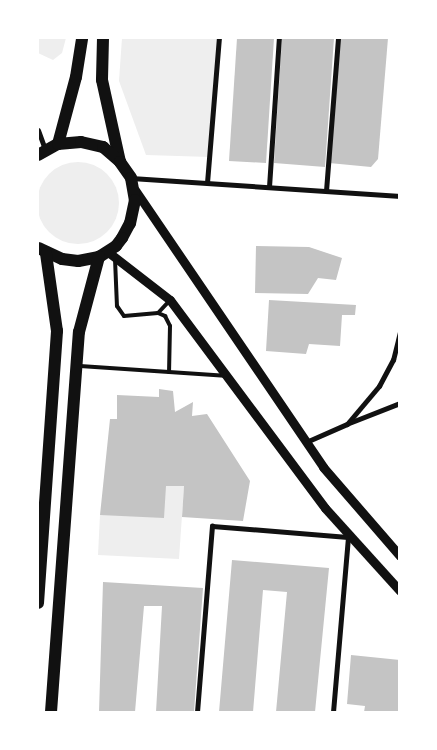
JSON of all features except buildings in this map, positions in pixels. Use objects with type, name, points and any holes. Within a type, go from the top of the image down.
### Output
[{"type":"main road","points":[[58,144],[76,77],[82,38]]},
{"type":"main road","points":[[103,38],[102,80],[120,162]]},
{"type":"main road","points":[[41,152],[58,144],[81,142],[103,147],[120,162],[133,183],[130,223],[116,246],[107,255],[80,332],[51,712]]},
{"type":"main road","points":[[38,603],[57,331],[40,250],[78,261],[107,255]]},
{"type":"street","points":[[207,183],[219,38]]},
{"type":"street","points":[[269,187],[279,38]]},
{"type":"street","points":[[326,191],[338,38]]},
{"type":"street","points":[[38,130],[41,152]]},
{"type":"street","points":[[133,183],[207,183],[400,196]]},
{"type":"street","points":[[133,183],[306,443],[400,556]]},
{"type":"street","points":[[107,255],[170,300],[348,537],[400,592]]},
{"type":"street","points":[[347,424],[380,386],[393,360],[400,331]]},
{"type":"street","points":[[306,443],[400,403]]},
{"type":"street","points":[[197,712],[212,526],[348,537]]},
{"type":"street","points":[[334,712],[348,537]]},
{"type":"lane","points":[[107,255],[117,306],[124,316],[158,313],[165,316],[170,326],[169,372]]},
{"type":"lane","points":[[158,313],[170,300]]},
{"type":"lane","points":[[77,366],[226,376]]},
{"type":"shaded area","points":[[38,38],[66,38],[62,53],[53,60],[38,53]]},
{"type":"shaded area","points":[[122,38],[219,38],[210,157],[146,155],[119,81]]},
{"type":"shaded area","points":[[78,162],[94,165],[107,174],[116,187],[119,203],[116,219],[107,232],[94,241],[78,244],[62,241],[49,232],[40,219],[37,203],[40,187],[49,174],[62,165]]},
{"type":"shaded area","points":[[166,486],[184,486],[179,559],[98,555],[100,515]]}]
